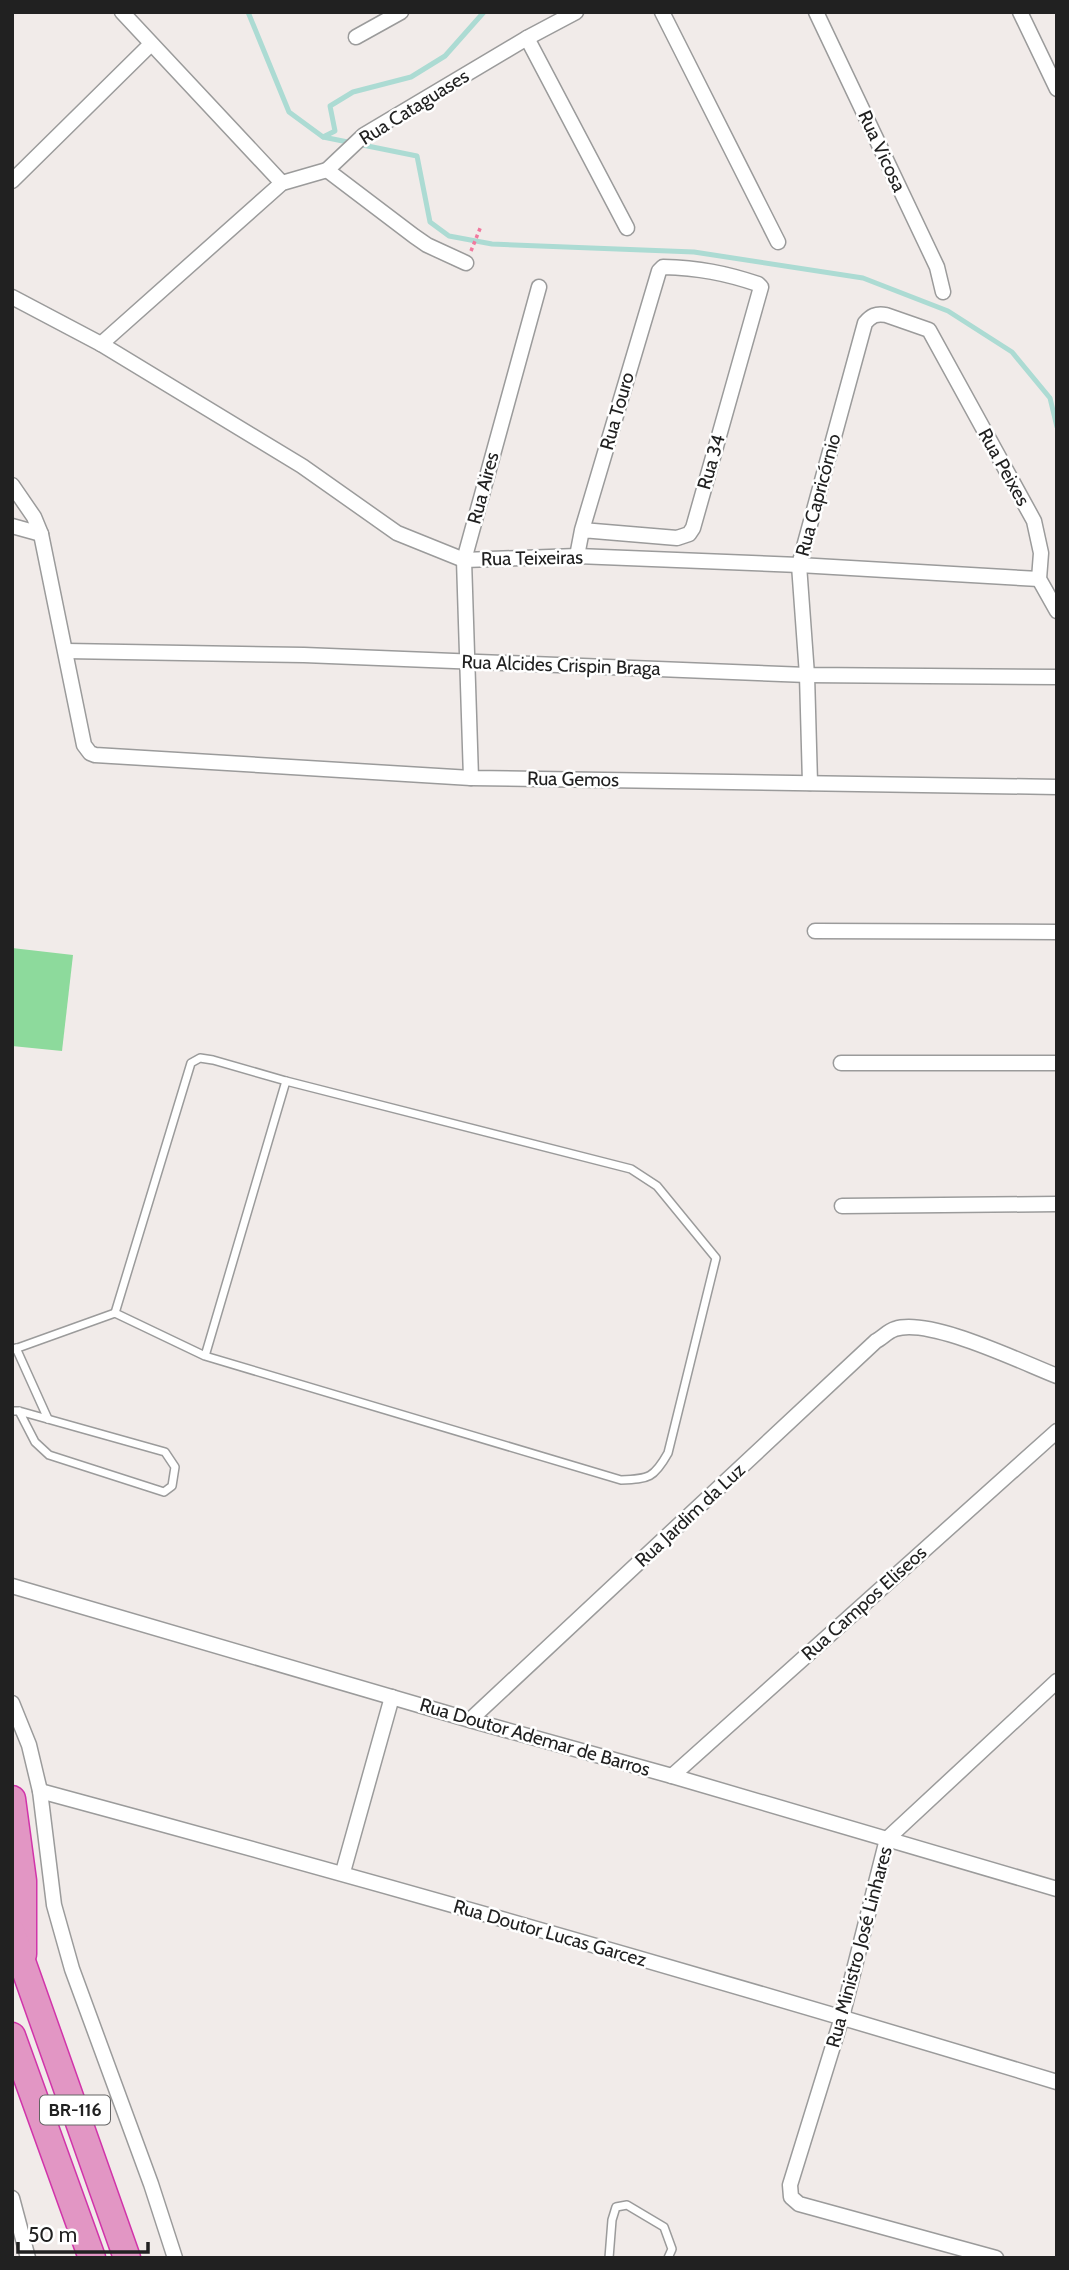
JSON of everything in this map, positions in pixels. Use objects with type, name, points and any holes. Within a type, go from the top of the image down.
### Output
[{"type":"highway","points":[[12,1799],[23,1881],[23,1962]]},
{"type":"highway","name":"BR-116","points":[[12,1933],[127,2258]]},
{"type":"highway","name":"BR-116","points":[[12,2036],[92,2258]]},
{"type":"street","points":[[122,12],[282,183]]},
{"type":"street","points":[[356,37],[401,12]]},
{"type":"street","name":"Rua Cataguases","points":[[101,344],[282,183],[327,170],[364,135],[527,38],[576,12]]},
{"type":"street","points":[[662,12],[778,242]]},
{"type":"street","name":"Rua Vicosa","points":[[816,12],[937,267],[943,292]]},
{"type":"street","points":[[1020,12],[1057,89]]},
{"type":"street","points":[[527,38],[627,228]]},
{"type":"street","points":[[12,181],[151,44]]},
{"type":"street","points":[[327,170],[427,245],[466,263]]},
{"type":"street","name":"Rua Touro","points":[[577,556],[582,530],[661,268],[725,273],[760,285]]},
{"type":"street","name":"Rua 34","points":[[582,530],[677,538],[689,534],[760,285]]},
{"type":"street","name":"Rua Aires","points":[[471,778],[464,560],[539,286]]},
{"type":"street","name":"Rua Teixeiras","points":[[12,297],[101,344],[302,466],[397,533],[464,560],[577,556],[1039,579]]},
{"type":"street","name":"Rua Capricórnio","points":[[810,783],[807,675],[799,565],[865,323],[871,316],[878,314],[929,330]]},
{"type":"street","name":"Rua Peixes","points":[[929,330],[1034,521],[1041,553],[1039,579],[1057,611]]},
{"type":"street","points":[[12,485],[34,517],[41,534],[66,651]]},
{"type":"street","points":[[12,526],[41,534]]},
{"type":"street","name":"Rua Alcides Crispin Braga","points":[[66,651],[304,655],[807,675],[1057,677]]},
{"type":"street","name":"Rua Gemos","points":[[66,651],[84,745],[90,753],[102,757],[471,778],[1057,787]]},
{"type":"street","points":[[814,931],[1057,932]]},
{"type":"street","points":[[841,1063],[1057,1063]]},
{"type":"street","points":[[842,1206],[1057,1204]]},
{"type":"street","name":"Rua Jardim da Luz","points":[[470,1720],[876,1341],[894,1329],[918,1326],[942,1331],[1057,1376]]},
{"type":"street","name":"Rua Campos Eliseos","points":[[672,1776],[1057,1431]]},
{"type":"street","name":"Rua Doutor Ademar de Barros","points":[[12,1586],[1057,1889]]},
{"type":"street","name":"Rua Ministro José Linhares","points":[[963,2253],[799,2204],[791,2197],[790,2185],[842,2017],[887,1839],[1057,1681]]},
{"type":"street","points":[[343,1872],[392,1697]]},
{"type":"street","points":[[12,1703],[29,1745],[40,1791],[54,1905],[72,1969],[151,2184],[175,2258]]},
{"type":"street","name":"Rua Doutor Lucas Garcez","points":[[40,1791],[343,1872],[1057,2082]]},
{"type":"street","points":[[12,2198],[28,2258]]},
{"type":"street","points":[[963,2253],[996,2258]]},
{"type":"lane","points":[[48,1419],[14,1349],[115,1313],[205,1356],[621,1480],[643,1480],[657,1473],[668,1453],[716,1258],[657,1186],[631,1169],[286,1081],[213,1059],[200,1058],[191,1063],[115,1313]]},
{"type":"lane","points":[[205,1356],[286,1081]]},
{"type":"lane","points":[[16,1411],[165,1452],[175,1468],[172,1486],[164,1492],[49,1455],[35,1442],[16,1411]]},
{"type":"lane","points":[[609,2258],[612,2220],[616,2207],[627,2205],[664,2227],[672,2249],[668,2258]]},
{"type":"path","points":[[466,263],[481,226]]},
{"type":"green space","points":[[12,948],[73,955],[62,1051],[12,1046]]},
{"type":"waterway","points":[[248,12],[289,112],[323,137],[417,156],[430,222],[449,236],[492,244],[694,252],[863,278],[948,311],[1012,352],[1050,398],[1057,427]]},
{"type":"waterway","points":[[323,137],[335,131],[330,106],[353,92],[411,77],[445,56],[484,12]]}]
